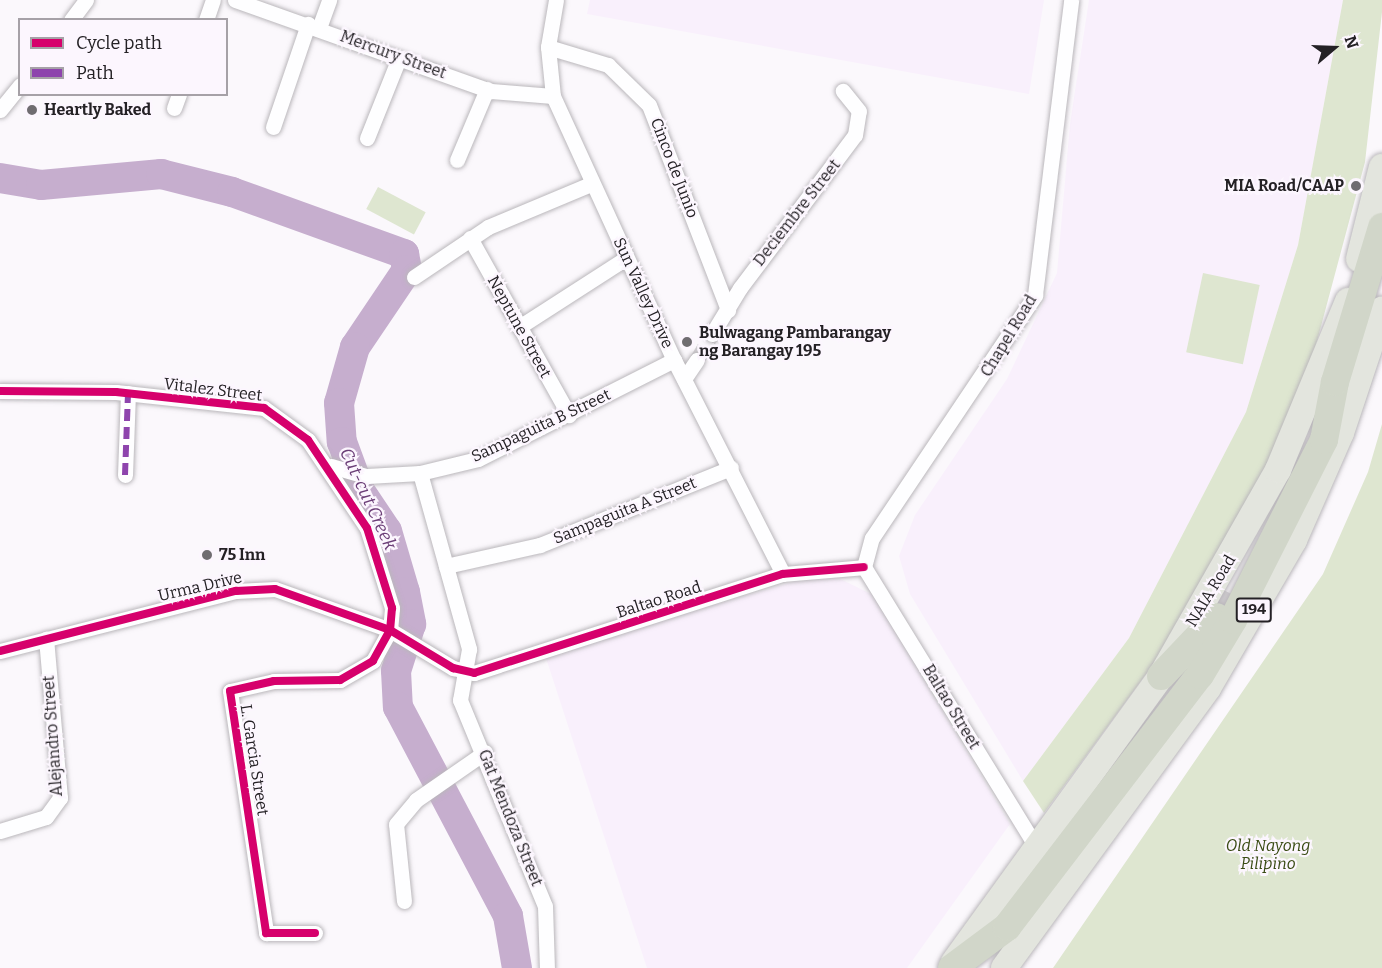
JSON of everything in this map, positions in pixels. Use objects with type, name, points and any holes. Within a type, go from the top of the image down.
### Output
[{"type":"highway","points":[[951,968],[1007,927],[1200,675],[1324,440],[1335,382],[1382,227]]},
{"type":"highway","points":[[1161,676],[1223,605],[1335,382]]},
{"type":"main road","name":"NAIA Road","points":[[951,968],[1161,676],[1278,470],[1348,301],[1382,167]]},
{"type":"main road","name":"194","points":[[1004,968],[1208,688],[1294,540],[1341,433],[1382,310]]},
{"type":"street","points":[[72,18],[86,0]]},
{"type":"street","points":[[207,18],[213,0]]},
{"type":"street","name":"Mercury Street","points":[[235,0],[487,89],[553,96]]},
{"type":"street","points":[[273,128],[314,26],[329,0]]},
{"type":"street","name":"Sun Valley Drive","points":[[556,0],[548,47],[553,96],[591,184],[674,360],[783,574]]},
{"type":"street","name":"Chapel Road","points":[[864,567],[884,519],[983,380],[1035,295],[1071,0]]},
{"type":"street","name":"Cinco de Junio","points":[[548,47],[608,65],[649,105],[728,310]]},
{"type":"street","points":[[367,138],[399,58]]},
{"type":"street","points":[[0,110],[18,88]]},
{"type":"street","points":[[458,160],[487,89]]},
{"type":"street","name":"Deciembre Street","points":[[712,334],[855,135],[859,111],[843,91]]},
{"type":"street","points":[[414,277],[470,238],[591,184]]},
{"type":"street","name":"Neptune Street","points":[[470,238],[569,415]]},
{"type":"street","points":[[519,327],[626,258]]},
{"type":"street","name":"Sampaguita B Street","points":[[331,466],[367,476],[420,472],[478,459],[674,360]]},
{"type":"street","points":[[684,379],[697,360]]},
{"type":"street","name":"Vitalez Street","points":[[0,391],[128,393],[264,408],[294,427],[331,466],[373,542],[392,597],[396,634]]},
{"type":"street","points":[[125,475],[128,393]]},
{"type":"street","name":"Sampaguita A Street","points":[[446,566],[561,538],[731,468]]},
{"type":"street","points":[[420,472],[468,649],[465,673]]},
{"type":"street","name":"Baltao Road","points":[[465,673],[783,574],[864,567]]},
{"type":"street","name":"Baltao Street","points":[[864,567],[1037,848]]},
{"type":"street","name":"Urma Drive","points":[[0,651],[255,588],[293,591],[396,634],[465,673]]},
{"type":"street","name":"L. Garcia Street","points":[[315,933],[266,933],[230,691],[359,674],[396,634]]},
{"type":"street","name":"Alejandro Street","points":[[0,831],[46,817],[60,798],[46,639]]},
{"type":"street","name":"Gat Mendoza Street","points":[[465,673],[460,700],[485,752],[545,906],[547,968]]},
{"type":"street","points":[[404,901],[396,824],[440,782],[485,752]]},
{"type":"shaded area","points":[[590,0],[1044,0],[1029,94],[587,14]]},
{"type":"shaded area","points":[[1089,0],[1343,0],[1298,245],[1246,412],[1129,638],[1023,781],[910,594],[899,556],[915,515],[1007,379],[1057,273],[1070,124]]},
{"type":"shaded area","points":[[826,572],[873,595],[1010,824],[907,968],[647,968],[545,655]]},
{"type":"green space","points":[[1343,0],[1382,0],[1382,12],[1365,162],[1313,356],[1269,465],[1160,655],[1044,813],[1023,781],[1129,638],[1246,412],[1298,245]]},
{"type":"green space","points":[[378,187],[426,212],[414,234],[366,209]]},
{"type":"green space","points":[[1203,273],[1260,285],[1243,364],[1186,352]]},
{"type":"green space","name":"Old Nayong Pilipino","points":[[1382,424],[1382,968],[1053,968],[1323,574],[1368,472]]},
{"type":"waterway","name":"Cut-cut Creek","points":[[0,178],[41,185],[161,174],[232,192],[404,254],[407,270],[355,347],[339,403],[342,442],[360,491],[387,531],[405,592],[411,624],[396,671],[398,707],[508,916],[517,968]]},
{"type":"tunnel","points":[[697,360],[712,334]]},
{"type":"tunnel","points":[[1217,617],[1229,593]]},
{"type":"marked path","points":[[125,475],[128,393]]},
{"type":"cycle path","points":[[0,391],[116,392],[264,408],[308,440],[367,528],[392,608],[390,630],[373,661],[340,680],[274,681],[230,691],[266,933],[315,933]]},
{"type":"cycle path","points":[[0,651],[236,591],[275,589],[390,630],[453,668],[474,673],[783,574],[864,567]]},
{"type":"place","name":"Heartly Baked","points":[[32,110]]},
{"type":"place","name":"MIA Road/CAAP","points":[[1356,186]]},
{"type":"place","name":"Bulwagang Pambarangay ng Barangay 195","points":[[687,342]]},
{"type":"place","name":"75 Inn","points":[[207,555]]}]
